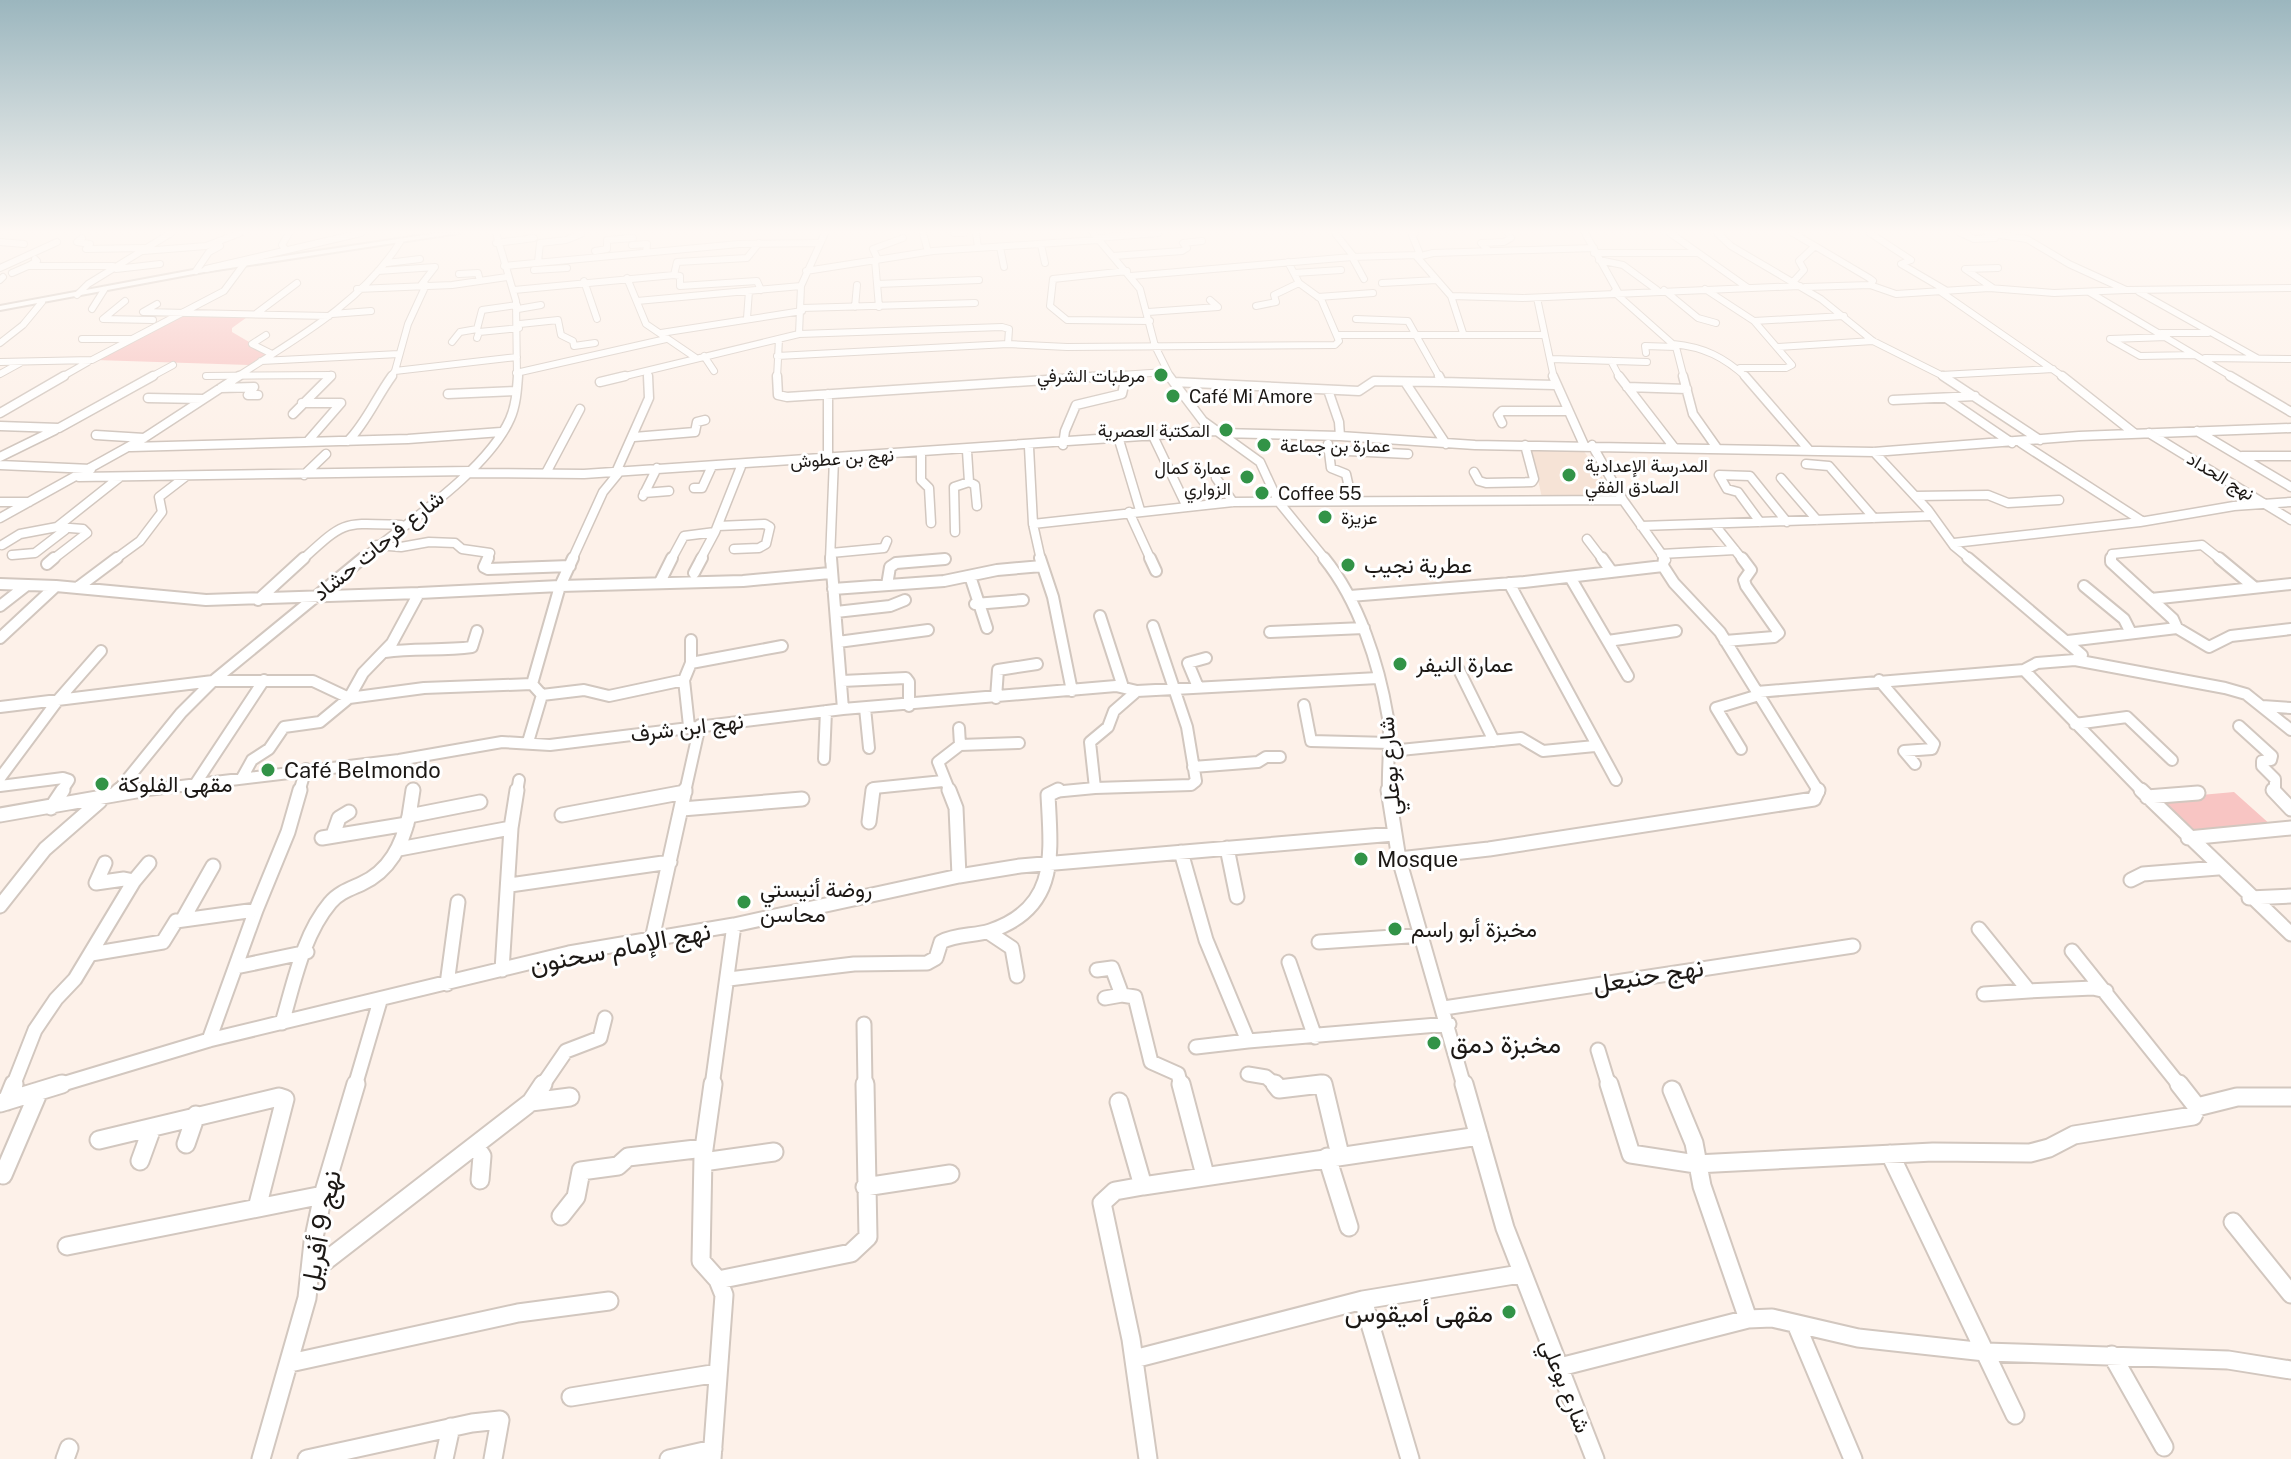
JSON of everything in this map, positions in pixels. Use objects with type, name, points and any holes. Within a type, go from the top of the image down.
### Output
[{"type":"main road","points":[[0,309],[41,301]]},
{"type":"main road","points":[[0,309],[46,301]]},
{"type":"street","points":[[92,309],[97,301]]},
{"type":"street","points":[[125,301],[103,319],[169,320]]},
{"type":"street","points":[[0,413],[204,301]]},
{"type":"street","points":[[256,314],[273,301]]},
{"type":"street","points":[[0,518],[130,447],[331,315],[345,301]]},
{"type":"street","points":[[348,441],[362,427],[370,407],[395,371],[417,301]]},
{"type":"street","name":"شارع فرحات حشاد","points":[[0,906],[24,872],[60,834],[128,782],[181,713],[213,681],[469,472],[501,432],[514,408],[520,326],[516,301]]},
{"type":"street","points":[[591,301],[597,319]]},
{"type":"street","points":[[637,301],[646,324],[700,357],[714,371]]},
{"type":"street","points":[[747,318],[748,301]]},
{"type":"street","points":[[799,334],[802,301]]},
{"type":"street","points":[[855,307],[856,301]]},
{"type":"street","points":[[878,301],[879,307]]},
{"type":"street","points":[[1051,301],[1050,307],[1061,312],[1067,320],[1149,317],[1218,307],[1211,301]]},
{"type":"street","name":"شارع بوعلي","points":[[1144,301],[1155,346],[1170,377],[1203,421],[1256,457],[1278,501],[1333,567],[1364,628],[1388,719],[1390,747],[1387,773],[1399,859],[1520,1274],[1595,1459]]},
{"type":"street","points":[[1256,306],[1276,301]]},
{"type":"street","points":[[777,356],[878,354],[1008,344],[1155,346],[1338,343],[1329,311],[1321,301]]},
{"type":"street","points":[[1453,301],[1463,333]]},
{"type":"street","points":[[1399,859],[1489,849],[1814,799],[1819,792],[1725,641],[1674,583],[1641,526],[1565,411],[1555,385],[1538,301]]},
{"type":"street","points":[[1626,301],[1674,345],[1693,414],[1717,448]]},
{"type":"street","points":[[1676,301],[1698,318],[1716,323]]},
{"type":"street","points":[[1725,301],[1754,321],[1792,362],[1790,367],[1740,368]]},
{"type":"street","points":[[1822,301],[1873,341],[1941,375],[2040,440]]},
{"type":"street","points":[[1957,301],[2092,397],[2102,410],[2134,433]]},
{"type":"street","points":[[2105,301],[2291,412]]},
{"type":"street","points":[[2156,301],[2257,358]]},
{"type":"street","points":[[0,343],[23,325],[42,302]]},
{"type":"street","points":[[516,373],[747,318],[802,310],[975,303]]},
{"type":"street","points":[[157,304],[143,312],[331,315],[371,311]]},
{"type":"street","points":[[452,342],[460,332],[477,329],[482,310],[541,305]]},
{"type":"street","points":[[1743,313],[1768,320]]},
{"type":"street","points":[[1754,321],[1844,316]]},
{"type":"street","points":[[1356,319],[1404,319],[1442,382]]},
{"type":"street","points":[[477,338],[479,332],[558,320],[561,335],[573,341],[574,346],[595,343]]},
{"type":"street","points":[[600,382],[799,334],[1002,327],[1009,329],[1008,344]]},
{"type":"street","points":[[2212,333],[2110,339],[2140,356],[2291,359]]},
{"type":"street","points":[[266,335],[252,344],[272,354]]},
{"type":"street","points":[[1337,335],[1543,335]]},
{"type":"street","points":[[82,339],[134,338]]},
{"type":"street","points":[[779,339],[778,395],[787,397],[1126,375],[1359,391],[1374,381],[1555,385]]},
{"type":"street","points":[[1778,347],[1873,341]]},
{"type":"street","points":[[1551,359],[1611,361],[1647,358],[1645,346],[1687,344],[1722,356],[1740,368],[1809,450]]},
{"type":"street","points":[[261,361],[399,354]]},
{"type":"street","points":[[395,371],[517,357]]},
{"type":"street","points":[[0,362],[92,360]]},
{"type":"street","points":[[0,374],[24,361]]},
{"type":"street","points":[[1611,361],[1673,446]]},
{"type":"street","points":[[0,457],[173,365]]},
{"type":"street","points":[[1941,375],[2053,369]]},
{"type":"street","points":[[532,684],[560,586],[603,492],[619,470],[649,398],[648,372]]},
{"type":"street","points":[[1528,373],[1531,384]]},
{"type":"street","points":[[206,376],[332,375],[293,414]]},
{"type":"street","points":[[1063,445],[1063,429],[1074,416],[1076,405],[1084,400],[1122,394],[1126,375]]},
{"type":"street","points":[[1405,382],[1446,444]]},
{"type":"street","points":[[221,388],[254,387],[248,395],[258,395]]},
{"type":"street","points":[[1627,387],[1687,389]]},
{"type":"street","points":[[1328,390],[1339,422],[1340,436]]},
{"type":"street","points":[[448,394],[516,391]]},
{"type":"street","points":[[828,394],[830,573],[843,709]]},
{"type":"street","points":[[1893,400],[1976,396]]},
{"type":"street","points":[[1945,397],[2142,521]]},
{"type":"street","points":[[148,398],[202,399]]},
{"type":"street","points":[[302,403],[341,403],[308,441]]},
{"type":"street","points":[[0,406],[12,407]]},
{"type":"street","points":[[546,473],[580,409]]},
{"type":"street","points":[[1502,423],[1498,415],[1502,411],[1565,411]]},
{"type":"street","points":[[634,437],[695,432],[697,422],[705,420]]},
{"type":"street","points":[[0,426],[59,428]]},
{"type":"street","name":"نهج بن عطوش","points":[[77,477],[546,473],[967,451],[1218,432],[1327,435],[1446,444],[1874,452],[2134,433],[2291,428]]},
{"type":"street","points":[[2197,431],[2291,487]]},
{"type":"street","points":[[130,447],[348,441],[501,432]]},
{"type":"street","name":"نهج الحداد","points":[[2149,433],[2291,520]]},
{"type":"street","points":[[96,435],[144,438]]},
{"type":"street","points":[[1327,435],[1331,468],[1346,474],[1352,501]]},
{"type":"street","points":[[1153,436],[1186,505]]},
{"type":"street","points":[[1119,440],[1135,511],[1156,571]]},
{"type":"street","points":[[1474,472],[1479,481],[1486,483],[1532,482],[1525,445]]},
{"type":"street","points":[[1029,447],[1033,524],[1042,566],[1053,597],[1072,691]]},
{"type":"street","points":[[1328,450],[1408,454]]},
{"type":"street","points":[[967,451],[969,482]]},
{"type":"street","points":[[1874,452],[1978,568],[2082,655],[2075,660]]},
{"type":"street","points":[[921,453],[921,480],[929,488],[931,523]]},
{"type":"street","points":[[304,475],[326,454]]},
{"type":"street","points":[[2242,456],[2291,456]]},
{"type":"street","points":[[694,573],[716,529],[742,464]]},
{"type":"street","points":[[1806,464],[1829,466],[1874,518]]},
{"type":"street","points":[[0,465],[91,469]]},
{"type":"street","points":[[694,488],[702,488],[712,466]]},
{"type":"street","points":[[657,468],[643,494],[669,491]]},
{"type":"street","points":[[1760,522],[1738,492],[1727,489],[1719,475],[1750,476],[1787,522]]},
{"type":"street","points":[[12,555],[35,553],[120,477]]},
{"type":"street","points":[[77,588],[140,541],[162,512],[159,497],[186,477]]},
{"type":"street","points":[[1216,478],[1233,502]]},
{"type":"street","points":[[1781,478],[1817,520]]},
{"type":"street","points":[[955,532],[954,487],[969,482],[975,485],[977,506]]},
{"type":"street","points":[[1915,496],[1984,494],[2008,503],[2059,500]]},
{"type":"street","points":[[1033,524],[1233,502],[1623,500]]},
{"type":"street","points":[[0,502],[29,502]]},
{"type":"street","points":[[1954,543],[2291,502]]},
{"type":"street","points":[[1641,526],[1930,516]]},
{"type":"street","points":[[258,600],[337,528],[351,523],[401,525]]},
{"type":"street","points":[[660,582],[684,536],[716,529],[765,524],[770,527],[766,544],[759,548],[734,549]]},
{"type":"street","points":[[1714,524],[1751,570],[1744,580],[1746,586],[1779,635],[1725,641]]},
{"type":"street","points":[[2,545],[20,534],[61,529],[83,529],[87,533],[47,564]]},
{"type":"street","points":[[1587,539],[1612,572]]},
{"type":"street","points":[[831,553],[884,548],[887,541]]},
{"type":"street","points":[[377,545],[401,547],[429,542],[455,543],[462,549],[490,553],[484,567],[488,569],[570,566]]},
{"type":"street","points":[[2254,587],[2202,545],[2112,554],[2111,562],[2173,619],[2177,628],[2196,642],[2209,647],[2231,636],[2291,629]]},
{"type":"street","points":[[1350,596],[1612,572],[1662,560],[1735,550]]},
{"type":"street","points":[[887,585],[890,567],[896,563],[945,559]]},
{"type":"street","points":[[833,589],[1042,566]]},
{"type":"street","points":[[0,584],[56,586],[169,599],[258,600],[743,581],[830,573]]},
{"type":"street","points":[[970,576],[975,585],[975,604],[987,628]]},
{"type":"street","points":[[1570,577],[1628,676]]},
{"type":"street","points":[[1509,583],[1616,780]]},
{"type":"street","points":[[2151,599],[2291,584]]},
{"type":"street","points":[[0,606],[27,585]]},
{"type":"street","points":[[0,638],[56,586]]},
{"type":"street","points":[[2084,586],[2124,619],[2131,633]]},
{"type":"street","points":[[242,778],[252,760],[269,749],[284,727],[320,722],[349,698],[363,673],[385,652],[404,624],[419,593]]},
{"type":"street","points":[[836,612],[890,606],[905,600]]},
{"type":"street","points":[[975,604],[1023,600]]},
{"type":"street","points":[[1100,616],[1123,687]]},
{"type":"street","points":[[729,979],[854,964],[927,963],[936,958],[941,942],[948,938],[988,932],[1016,920],[1034,904],[1051,863],[1048,795],[1057,790],[1191,785],[1196,781],[1187,727],[1153,626]]},
{"type":"street","points":[[1270,632],[1364,628]]},
{"type":"street","points":[[2068,641],[2177,628]]},
{"type":"street","points":[[838,642],[928,630]]},
{"type":"street","points":[[385,652],[421,647],[436,652],[472,647],[477,631]]},
{"type":"street","points":[[1608,641],[1676,631]]},
{"type":"street","points":[[652,939],[682,809],[695,725],[684,680],[691,663],[691,640]]},
{"type":"street","points":[[691,663],[782,646]]},
{"type":"street","points":[[0,778],[58,700],[101,651]]},
{"type":"street","points":[[1198,687],[1188,663],[1206,658]]},
{"type":"street","points":[[1741,749],[1716,708],[1758,694],[1879,680],[2024,670],[2037,663],[2075,660],[2246,694],[2291,730]]},
{"type":"street","points":[[996,698],[998,670],[1037,664]]},
{"type":"street","points":[[1459,670],[1494,741]]},
{"type":"street","points":[[2024,670],[2218,868],[2291,934]]},
{"type":"street","points":[[842,681],[906,678],[909,682],[909,706]]},
{"type":"street","name":"نهج ابن شرف","points":[[0,815],[196,783],[399,760],[502,742],[550,745],[843,709],[1123,687],[1137,691],[1173,690],[1378,678]]},
{"type":"street","points":[[196,783],[264,680]]},
{"type":"street","points":[[542,695],[584,690],[609,696],[684,680]]},
{"type":"street","points":[[1879,680],[1934,744],[1932,749],[1904,751],[1915,764]]},
{"type":"street","points":[[0,707],[213,681],[313,681],[349,698],[424,688],[532,684],[542,695]]},
{"type":"street","points":[[1095,788],[1090,742],[1108,727],[1114,711],[1137,691]]},
{"type":"street","points":[[528,742],[542,695]]},
{"type":"street","points":[[1304,705],[1311,741],[1390,747],[1523,739],[1543,751],[1595,746]]},
{"type":"street","points":[[2261,706],[2291,708]]},
{"type":"street","points":[[865,708],[869,748]]},
{"type":"street","points":[[824,759],[826,711]]},
{"type":"street","points":[[2075,724],[2127,717],[2172,760]]},
{"type":"street","points":[[2239,726],[2272,756],[2271,760],[2262,761],[2262,766],[2275,779],[2273,790],[2277,796],[2291,809]]},
{"type":"street","points":[[959,728],[960,745]]},
{"type":"street","points":[[959,876],[956,808],[938,762],[960,745],[1019,743]]},
{"type":"street","points":[[1193,767],[1258,762],[1266,757],[1280,757]]},
{"type":"street","points":[[209,1040],[288,832],[306,769]]},
{"type":"street","points":[[0,786],[63,778],[69,780],[51,808]]},
{"type":"street","points":[[502,970],[510,885],[511,828],[519,780]]},
{"type":"street","points":[[869,822],[870,795],[874,788],[943,781]]},
{"type":"street","points":[[282,1023],[307,952],[330,902],[347,890],[374,879],[399,849],[413,789]]},
{"type":"street","points":[[562,815],[685,792]]},
{"type":"street","points":[[2147,797],[2198,793]]},
{"type":"street","points":[[682,809],[802,799]]},
{"type":"street","points":[[349,812],[339,818],[328,836],[480,802]]},
{"type":"street","points":[[399,849],[511,828]]},
{"type":"street","points":[[2188,838],[2291,828]]},
{"type":"street","name":"نهج الإمام سحنون","points":[[4,1102],[209,1040],[569,953],[734,925],[959,876],[1051,863],[1394,834]]},
{"type":"street","points":[[1227,848],[1237,897]]},
{"type":"street","points":[[1181,852],[1206,940],[1248,1041]]},
{"type":"street","points":[[510,885],[670,862]]},
{"type":"street","points":[[105,863],[96,883],[124,879],[134,881]]},
{"type":"street","points":[[4,1102],[35,1030],[91,954],[134,881],[149,863]]},
{"type":"street","points":[[183,919],[213,866]]},
{"type":"street","points":[[2131,880],[2143,874],[2218,868]]},
{"type":"street","points":[[2249,898],[2291,896]]},
{"type":"street","points":[[447,984],[458,902]]},
{"type":"street","points":[[91,954],[163,942],[176,921],[183,919],[256,910]]},
{"type":"street","points":[[669,1459],[713,1454],[724,1295],[718,1280],[701,1261],[704,1155],[734,925]]},
{"type":"street","points":[[1979,929],[2029,991]]},
{"type":"street","points":[[988,932],[1012,948],[1017,976]]},
{"type":"street","points":[[1319,942],[1423,935]]},
{"type":"street","name":"نهج حنبعل","points":[[1444,1008],[1853,946]]},
{"type":"street","points":[[2072,951],[2197,1107]]},
{"type":"street","points":[[236,967],[307,952]]},
{"type":"street","points":[[1289,962],[1315,1037]]},
{"type":"street","points":[[1097,970],[1112,968],[1122,995]]},
{"type":"street","points":[[1984,994],[2093,988],[2106,991]]},
{"type":"street","points":[[1105,998],[1122,995],[1135,997],[1151,1062],[1178,1074],[1205,1175]]},
{"type":"street","name":"نهج 9 أفريل","points":[[261,1459],[307,1298],[323,1195],[380,1001]]},
{"type":"street","points":[[310,1273],[531,1102],[566,1051],[600,1038],[605,1018]]},
{"type":"street","points":[[718,1280],[851,1253],[868,1237],[864,1024]]},
{"type":"street","points":[[1196,1047],[1449,1024]]},
{"type":"street","points":[[1598,1050],[1631,1154],[1696,1164],[1890,1154],[2030,1153],[2049,1148],[2074,1135],[2193,1116],[2197,1107]]},
{"type":"street","points":[[1248,1074],[1271,1078],[1279,1089],[1323,1084],[1349,1227]]},
{"type":"street","points":[[1672,1090],[1694,1143],[1696,1164],[1748,1319]]},
{"type":"street","points":[[3,1175],[39,1091]]},
{"type":"street","points":[[99,1140],[222,1107],[279,1097],[285,1099],[257,1208]]},
{"type":"street","points":[[531,1102],[570,1097]]},
{"type":"street","points":[[2197,1107],[2237,1097],[2291,1097]]},
{"type":"street","points":[[1119,1102],[1143,1186]]},
{"type":"street","points":[[186,1144],[196,1115]]},
{"type":"street","points":[[140,1161],[152,1128]]},
{"type":"street","points":[[1148,1459],[1134,1359],[1102,1203],[1115,1191],[1143,1186],[1479,1136]]},
{"type":"street","points":[[475,1146],[482,1156],[480,1180]]},
{"type":"street","points":[[561,1216],[576,1197],[581,1171],[618,1166],[628,1157],[774,1152]]},
{"type":"street","points":[[1890,1154],[2015,1415]]},
{"type":"street","points":[[865,1187],[950,1174]]},
{"type":"street","points":[[67,1246],[323,1195]]},
{"type":"street","points":[[2233,1222],[2291,1294]]},
{"type":"street","points":[[1134,1359],[1363,1300],[1520,1274]]},
{"type":"street","points":[[1363,1300],[1410,1459]]},
{"type":"street","points":[[290,1363],[518,1313],[609,1301]]},
{"type":"street","points":[[1560,1367],[1748,1319],[1772,1318],[1858,1338],[1985,1352],[2228,1360],[2291,1370]]},
{"type":"street","points":[[1796,1324],[1853,1459]]},
{"type":"street","points":[[2112,1355],[2164,1447]]},
{"type":"street","points":[[571,1397],[718,1373]]},
{"type":"street","points":[[307,1459],[451,1427],[500,1420],[493,1459]]},
{"type":"street","points":[[444,1459],[451,1427]]},
{"type":"shaded area","points":[[250,315],[232,328],[232,332],[268,353],[249,365],[96,360],[179,316]]},
{"type":"shaded area","name":"المدرسة الإعدادية الصادق الفقي","points":[[1531,447],[1583,450],[1611,490],[1599,498],[1542,498]]},
{"type":"shaded area","points":[[2234,792],[2272,826],[2196,835],[2157,799]]},
{"type":"place","name":"مرطبات الشرفي","points":[[1161,375]]},
{"type":"place","name":"Café Mi Amore","points":[[1173,396]]},
{"type":"place","name":"المكتبة العصرية","points":[[1226,430]]},
{"type":"place","name":"عمارة بن جماعة","points":[[1264,445]]},
{"type":"place","name":"المدرسة الإعدادية الصادق الفقي","points":[[1569,475]]},
{"type":"place","name":"عمارة كمال الزواري","points":[[1247,477]]},
{"type":"place","name":"Coffee 55","points":[[1262,493]]},
{"type":"place","name":"عزيزة","points":[[1325,517]]},
{"type":"place","name":"عطرية نجيب","points":[[1348,565]]},
{"type":"place","name":"عمارة النيفر","points":[[1400,664]]},
{"type":"place","name":"Café Belmondo","points":[[268,770]]},
{"type":"place","name":"مقهى الفلوكة","points":[[102,784]]},
{"type":"place","name":"Mosque","points":[[1361,859]]},
{"type":"place","name":"روضة أنيستي محاسن","points":[[744,902]]},
{"type":"place","name":"مخبزة أبو راسم","points":[[1395,929]]},
{"type":"place","name":"مخبزة دمق","points":[[1434,1043]]},
{"type":"place","name":"مقهى أميقوس","points":[[1509,1312]]}]
